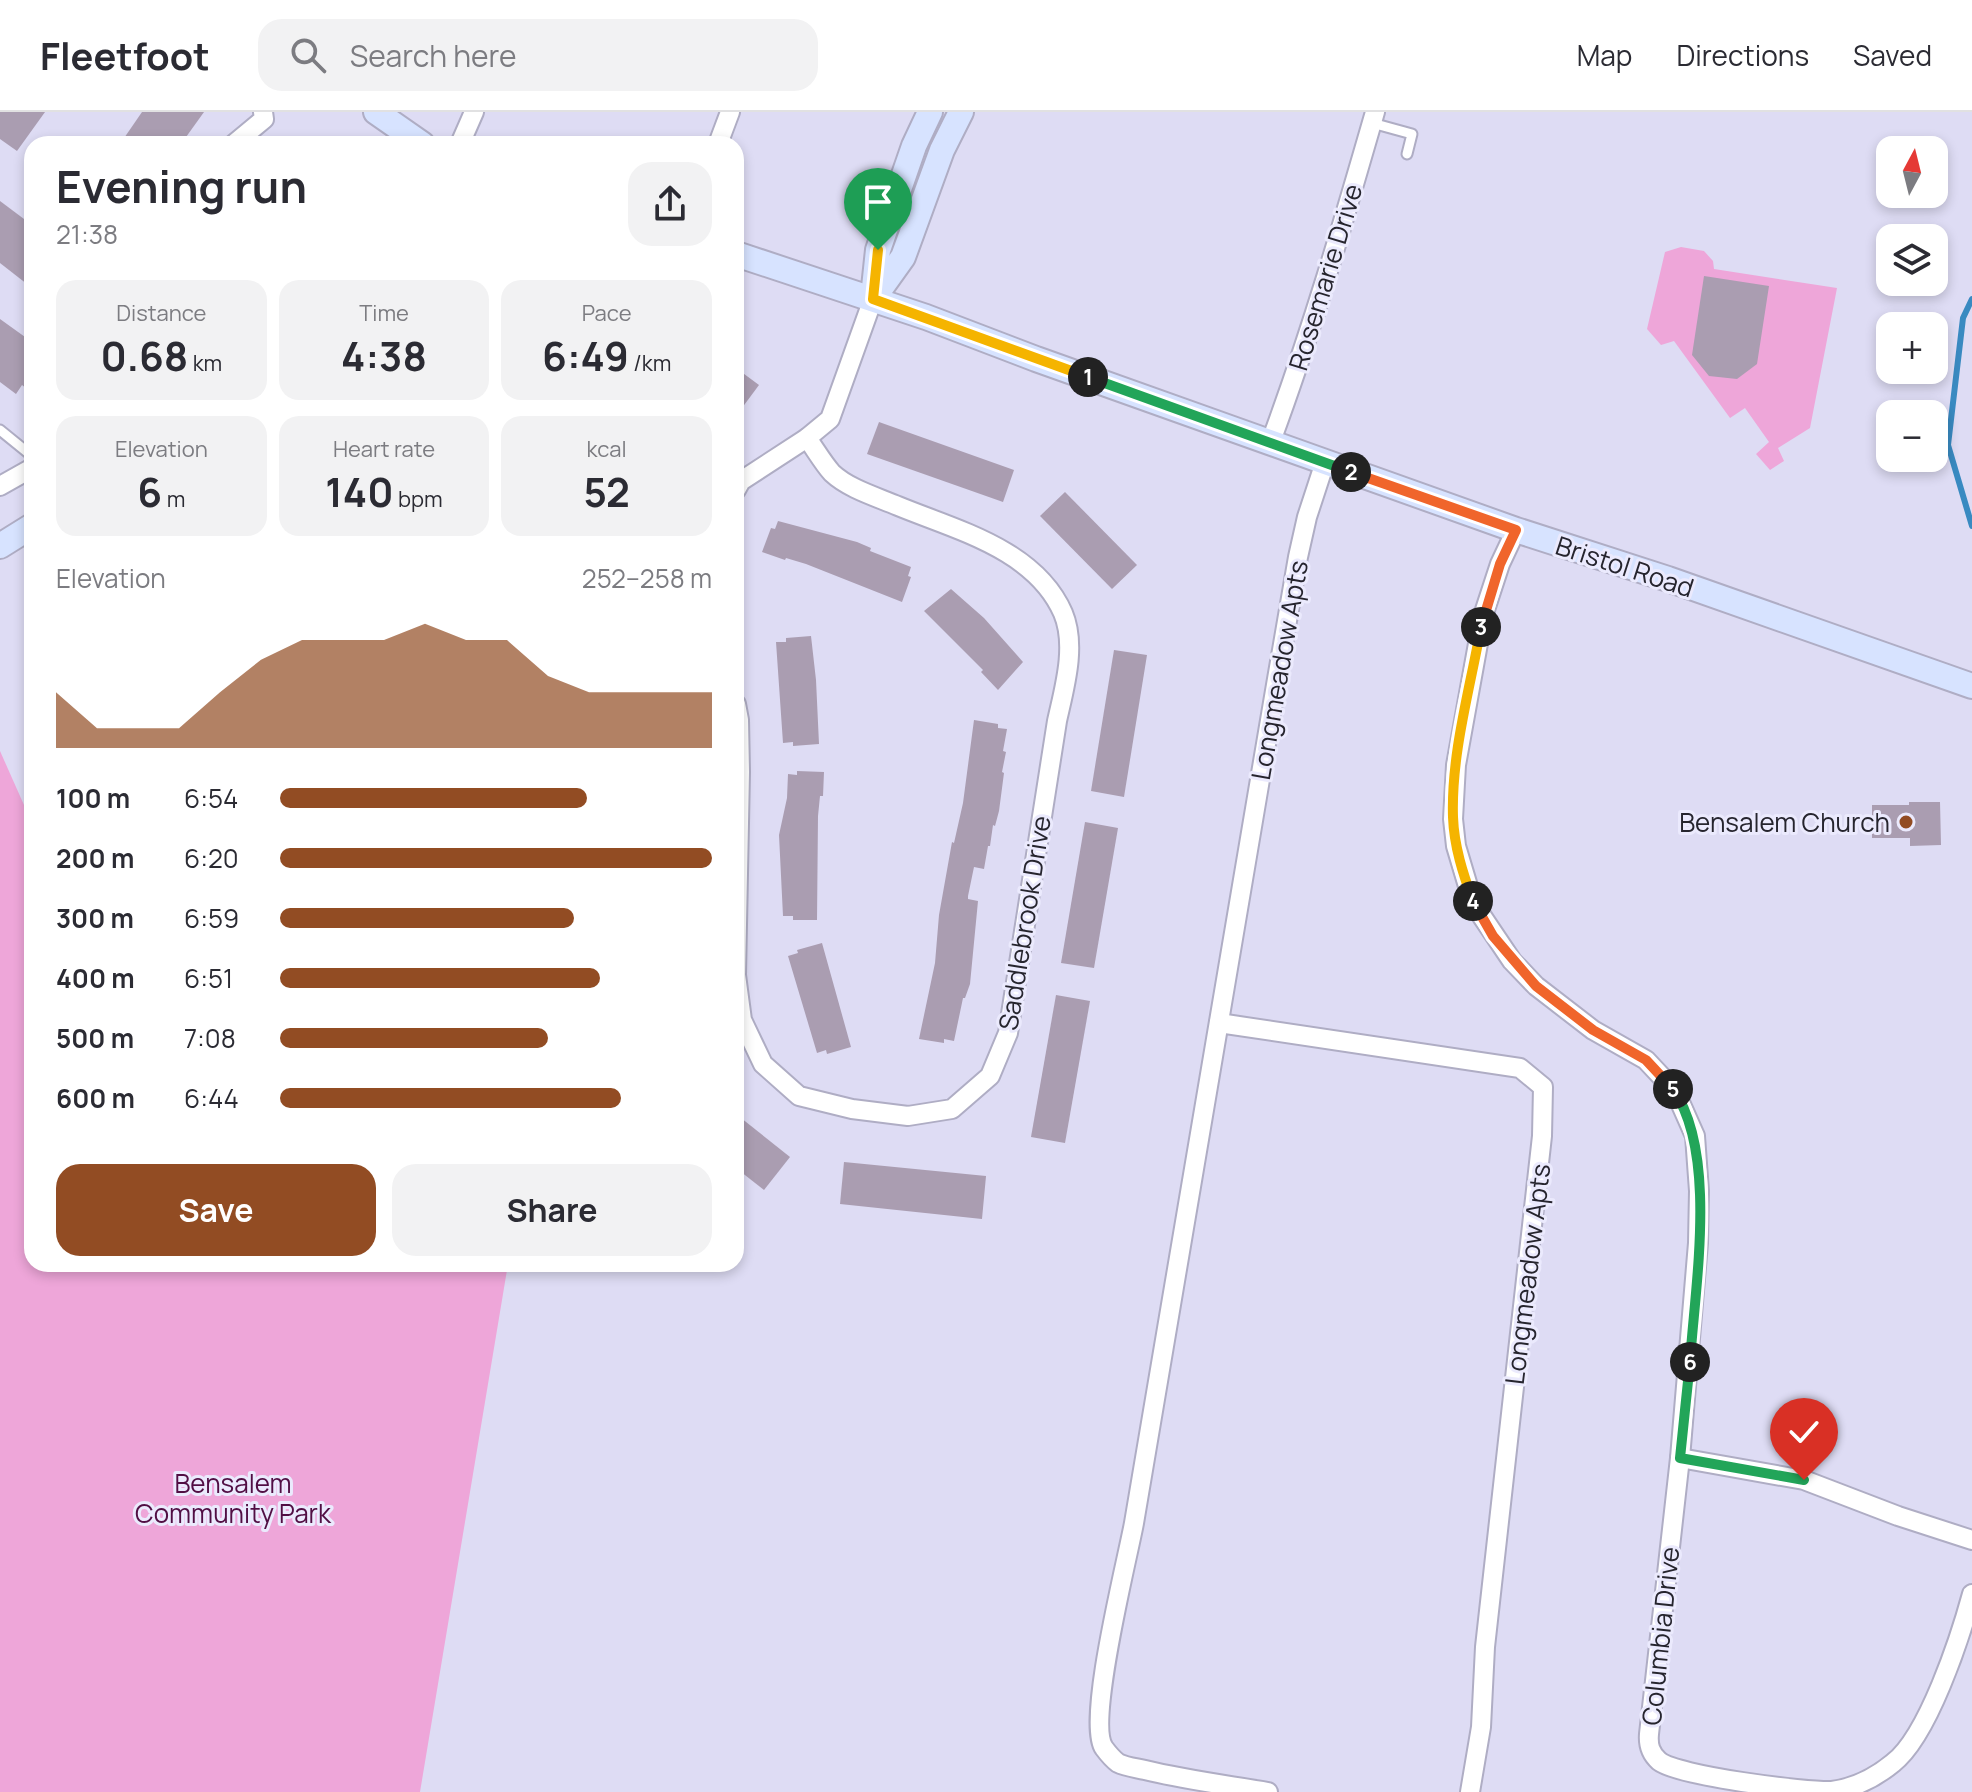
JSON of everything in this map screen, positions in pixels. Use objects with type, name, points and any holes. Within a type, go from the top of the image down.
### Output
[{"type":"main road","points":[[376,112],[410,136]]},
{"type":"main road","points":[[873,299],[878,250],[914,146],[930,112]]},
{"type":"main road","points":[[873,299],[903,257],[942,150],[961,112]]},
{"type":"main road","name":"Bristol Road","points":[[744,257],[873,299],[1516,530],[1668,579],[1972,686]]},
{"type":"main road","points":[[0,546],[24,531]]},
{"type":"street","points":[[244,136],[264,119],[263,112]]},
{"type":"street","points":[[464,136],[474,112]]},
{"type":"street","points":[[721,136],[730,112]]},
{"type":"street","name":"Rosemarie Drive","points":[[1271,441],[1296,374],[1374,117]]},
{"type":"street","points":[[744,479],[807,438],[830,419],[873,299]]},
{"type":"street","name":"Saddlebrook Drive","points":[[744,1026],[763,1064],[799,1096],[852,1109],[908,1116],[952,1109],[990,1076],[1008,1033],[1054,737],[1067,676],[1068,641],[1064,614],[1043,580],[997,546],[865,493],[834,474],[807,438]]},
{"type":"street","name":"Longmeadow Apts","points":[[1268,1792],[1164,1775],[1118,1763],[1104,1748],[1099,1737],[1103,1683],[1173,1303],[1298,557],[1325,462]]},
{"type":"street","points":[[0,486],[24,472]]},
{"type":"street","name":"Columbia Drive","points":[[1516,530],[1500,564],[1483,616],[1456,765],[1453,819],[1456,846],[1473,903],[1512,961],[1536,986],[1593,1030],[1646,1060],[1675,1091],[1695,1136],[1699,1191],[1698,1243],[1690,1368],[1648,1746],[1660,1762],[1672,1769],[1806,1791],[1834,1790],[1879,1774],[1911,1745],[1921,1727],[1952,1655],[1972,1594]]},
{"type":"street","name":"Longmeadow Apts","points":[[1219,1023],[1520,1068],[1543,1087],[1542,1136],[1488,1617],[1481,1727],[1470,1792]]},
{"type":"street","points":[[1680,1458],[1804,1480],[1972,1540]]},
{"type":"lane","points":[[1374,117],[1412,134],[1407,154]]},
{"type":"lane","points":[[0,430],[24,450]]},
{"type":"green space","points":[[1681,247],[1704,251],[1713,261],[1714,269],[1837,288],[1810,428],[1778,448],[1784,461],[1770,470],[1756,454],[1769,442],[1745,408],[1730,418],[1674,341],[1661,345],[1647,329],[1665,252]]},
{"type":"green space","name":"Bensalem Community Park","points":[[0,751],[24,805],[24,1272],[507,1272],[420,1792],[0,1792]]},
{"type":"building","points":[[0,112],[45,112],[28,136],[24,136],[17,151],[0,139]]},
{"type":"building","points":[[142,112],[204,112],[187,136],[126,136]]},
{"type":"building","points":[[0,201],[24,219],[24,282],[0,263]]},
{"type":"building","points":[[1704,276],[1769,286],[1757,364],[1737,379],[1709,376],[1692,355]]},
{"type":"building","points":[[0,319],[24,336],[24,387],[22,385],[16,394],[0,382]]},
{"type":"building","points":[[744,374],[759,385],[744,405]]},
{"type":"building","points":[[879,422],[1014,470],[1003,502],[867,454]]},
{"type":"building","points":[[1065,492],[1137,565],[1112,589],[1040,516]]},
{"type":"building","points":[[778,521],[857,542],[871,548],[870,551],[911,567],[908,576],[911,577],[902,602],[806,564],[762,552],[771,528],[775,529]]},
{"type":"building","points":[[951,589],[984,618],[1023,662],[998,690],[981,672],[983,670],[924,611]]},
{"type":"building","points":[[811,636],[819,744],[793,746],[793,742],[783,743],[776,642]]},
{"type":"building","points":[[1114,650],[1147,655],[1124,797],[1091,791]]},
{"type":"building","points":[[974,720],[998,724],[998,728],[1007,729],[1003,751],[1006,752],[999,811],[984,869],[974,867],[968,896],[968,899],[978,901],[970,984],[963,998],[954,1041],[944,1039],[944,1043],[919,1039],[935,963],[939,915],[952,842],[963,803]]},
{"type":"building","points":[[797,771],[824,772],[818,816],[817,920],[793,920],[793,916],[783,916],[779,835],[787,798],[788,774],[797,775]]},
{"type":"building","name":"Bensalem Church","points":[[1909,802],[1940,802],[1941,845],[1910,846],[1910,838],[1872,838],[1872,805],[1909,805]]},
{"type":"building","points":[[1085,822],[1118,828],[1094,968],[1061,963]]},
{"type":"building","points":[[822,943],[851,1047],[827,1054],[826,1050],[817,1053],[788,956]]},
{"type":"building","points":[[1056,995],[1090,1001],[1065,1143],[1031,1137]]},
{"type":"building","points":[[744,1120],[790,1157],[764,1190],[744,1174]]},
{"type":"building","points":[[844,1162],[986,1176],[982,1219],[840,1204]]},
{"type":"waterway","points":[[1972,299],[1963,318],[1948,445],[1972,526]]},
{"type":"place","name":"Bensalem Church","points":[[1906,822]]},
{"type":"route","points":[[878,250],[873,299],[1516,530],[1500,564],[1483,616],[1456,765],[1453,819],[1463,874],[1473,903],[1512,961],[1536,986],[1593,1030],[1646,1060],[1675,1091],[1695,1136],[1699,1191],[1698,1243],[1690,1368],[1680,1458],[1804,1480]]}]
